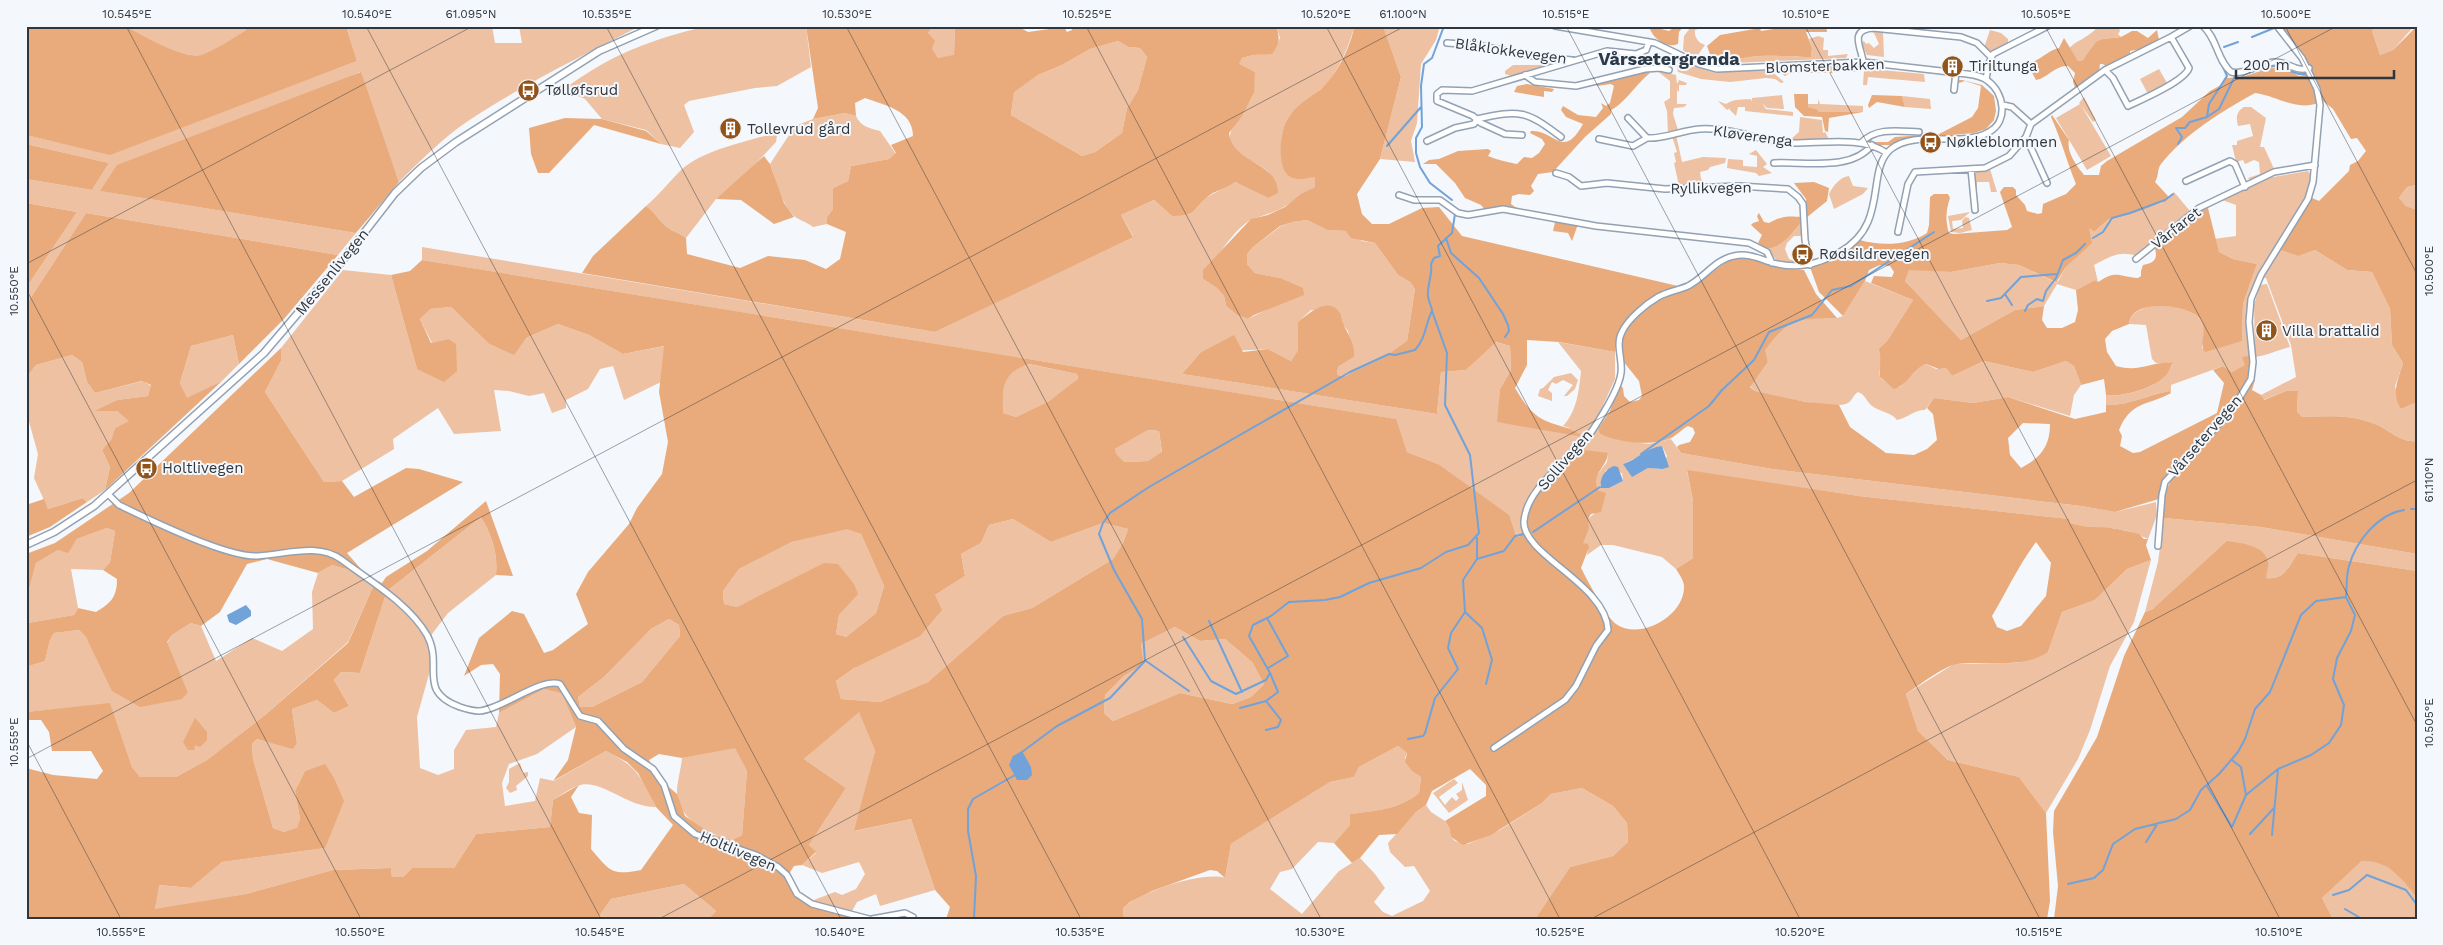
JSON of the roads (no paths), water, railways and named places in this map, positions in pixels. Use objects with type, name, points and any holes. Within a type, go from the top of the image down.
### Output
[{"type":"main road","name":"Messenlivegen","points":[[26,544],[74,520],[108,494],[264,353],[333,272],[395,193],[421,168],[456,142],[599,51],[656,26]]},
{"type":"street","name":"Blomsterbakken","points":[[1555,26],[1649,42],[1662,46],[1699,64],[1725,70],[1863,62],[1956,72],[1986,79]]},
{"type":"street","points":[[1398,195],[1414,200],[1440,200],[1458,213],[1468,215],[1503,209],[1596,226],[1749,243],[1767,252],[1772,263],[1793,267],[1810,264],[1843,250],[1862,234],[1871,216],[1881,166],[1887,153],[1893,147],[1905,143],[1965,139],[1985,134],[1998,124],[2003,105],[1996,89],[1986,79],[1991,57],[2048,26]]},
{"type":"street","points":[[1898,232],[1908,184],[1915,172],[1970,169],[1997,164],[2009,156],[2026,137],[2032,124],[2105,70],[2190,26]]},
{"type":"street","points":[[2203,26],[2208,31],[2223,62],[2231,72],[2243,72],[2274,62],[2299,70],[2309,68]]},
{"type":"street","name":"Vårsetervegen","points":[[2158,546],[2162,495],[2166,482],[2237,402],[2251,379],[2253,362],[2249,322],[2251,299],[2261,276],[2308,199],[2315,164],[2320,100],[2309,68],[2278,26]]},
{"type":"street","points":[[1863,62],[1858,39],[1864,30],[1873,28],[1909,28],[1961,37],[1977,43],[1991,57]]},
{"type":"street","points":[[2105,70],[2111,74],[2128,106],[2146,97],[2176,80],[2188,70],[2187,63],[2171,36]]},
{"type":"street","name":"Blåklokkevegen","points":[[1522,135],[1505,134],[1477,119],[1439,103],[1436,94],[1442,90],[1472,91],[1611,50],[1639,54],[1646,50],[1649,42]]},
{"type":"street","name":"Blåklokkevegen","points":[[1447,43],[1476,45],[1538,57],[1575,60]]},
{"type":"street","name":"Blåklokkevegen","points":[[1525,75],[1536,82],[1576,86],[1645,69],[1660,68],[1669,70]]},
{"type":"street","points":[[1954,90],[1956,72]]},
{"type":"street","points":[[2003,105],[2012,107],[2032,124]]},
{"type":"street","points":[[1427,141],[1454,128],[1474,124],[1477,119],[1514,112],[1522,112],[1561,138]]},
{"type":"street","points":[[1628,118],[1647,138]]},
{"type":"street","name":"Kløverenga","points":[[1600,139],[1633,146],[1647,138],[1656,138],[1700,129],[1720,129],[1789,143],[1861,143],[1872,145],[1887,153]]},
{"type":"street","name":"Kløverenga","points":[[1861,143],[1868,136],[1879,132],[1919,132]]},
{"type":"street","points":[[2026,137],[2047,183]]},
{"type":"street","name":"Kløverenga","points":[[1774,163],[1842,162],[1862,154],[1872,145]]},
{"type":"street","points":[[2186,181],[2230,161],[2235,164],[2245,186]]},
{"type":"street","name":"Vårfaret","points":[[2136,259],[2194,211],[2274,172],[2315,164]]},
{"type":"street","points":[[1970,169],[1975,210]]},
{"type":"street","name":"Ryllikvegen","points":[[1556,173],[1569,177],[1581,186],[1606,183],[1665,189],[1739,186],[1788,190],[1798,197],[1803,204],[1805,240],[1810,264]]},
{"type":"street","name":"Sollivegen","points":[[1494,748],[1565,700],[1576,686],[1596,646],[1608,630],[1597,603],[1572,576],[1532,542],[1525,528],[1524,519],[1531,501],[1544,482],[1588,436],[1602,414],[1620,379],[1622,369],[1619,345],[1621,333],[1630,321],[1658,296],[1687,286],[1729,257],[1751,256],[1772,263]]},
{"type":"street","name":"Holtlivegen","points":[[108,494],[119,505],[224,551],[256,556],[320,552],[339,558],[390,597],[420,626],[431,643],[434,686],[444,699],[472,710],[486,710],[534,689],[556,682],[560,684],[580,716],[598,722],[624,749],[652,769],[664,785],[674,816],[696,834],[756,856],[778,867],[790,879],[797,894],[812,904],[869,919]]},
{"type":"street","points":[[872,919],[905,913],[913,917]]},
{"type":"water","points":[[1662,446],[1669,467],[1662,469],[1648,468],[1632,477],[1623,464]]},
{"type":"water","points":[[1614,466],[1618,467],[1623,481],[1609,488],[1601,488],[1603,475]]},
{"type":"water","points":[[246,605],[251,611],[251,616],[236,625],[229,622],[227,615]]},
{"type":"water","points":[[1022,751],[1031,767],[1032,775],[1027,780],[1017,780],[1009,765],[1013,756]]},
{"type":"waterway","points":[[1444,26],[1432,58],[1424,64],[1421,86],[1422,127],[1416,138],[1416,153],[1420,167],[1430,183],[1452,200]]},
{"type":"waterway","points":[[2252,37],[2274,28]]},
{"type":"waterway","points":[[2224,47],[2238,42]]},
{"type":"waterway","points":[[2207,117],[2219,109],[2235,76],[2274,66],[2299,74],[2308,74]]},
{"type":"waterway","points":[[2178,144],[2182,137],[2176,128],[2185,128],[2190,122],[2207,117],[2209,104],[2227,76],[2223,67]]},
{"type":"waterway","points":[[1387,146],[1421,107]]},
{"type":"waterway","points":[[2093,238],[2103,232],[2112,218],[2165,200],[2173,194]]},
{"type":"waterway","points":[[1022,752],[1057,726],[1110,698],[1145,661],[1142,619],[1114,570],[1099,534],[1103,523],[1110,513],[1149,487],[1350,372],[1389,354],[1395,355],[1415,350],[1421,341],[1432,311],[1428,296],[1431,264],[1434,258],[1440,256],[1438,246],[1452,233],[1455,214]]},
{"type":"waterway","points":[[1641,454],[1709,406],[1722,390],[1754,360],[1769,332],[1812,315],[1832,290],[1851,286],[1934,232]]},
{"type":"waterway","points":[[1446,238],[1451,253],[1479,278],[1503,314],[1509,331],[1505,337]]},
{"type":"waterway","points":[[2025,311],[2028,305],[2037,299],[2043,301],[2046,291],[2056,278],[2063,260],[2076,253],[2085,244]]},
{"type":"waterway","points":[[1987,301],[2001,298],[2021,277],[2057,274]]},
{"type":"waterway","points":[[2005,294],[2012,305]]},
{"type":"waterway","points":[[1183,637],[1211,681],[1236,694],[1266,680],[1270,673],[1249,636],[1253,625],[1271,616],[1289,602],[1325,600],[1340,597],[1369,583],[1421,568],[1446,552],[1468,545],[1479,533],[1470,455],[1445,405],[1447,353],[1432,311]]},
{"type":"waterway","points":[[1533,532],[1600,487]]},
{"type":"waterway","points":[[2411,509],[2417,509]]},
{"type":"waterway","points":[[2068,884],[2094,878],[2103,870],[2113,844],[2135,829],[2176,819],[2190,810],[2201,790],[2219,774],[2238,752],[2245,739],[2255,709],[2270,692],[2301,615],[2316,601],[2346,597],[2349,566],[2357,547],[2369,530],[2377,523],[2385,517],[2404,510]]},
{"type":"waterway","points":[[1477,559],[1504,551],[1515,536],[1524,534]]},
{"type":"waterway","points":[[1408,739],[1423,736],[1435,698],[1458,669],[1448,648],[1451,633],[1465,612],[1463,580],[1477,559],[1477,538]]},
{"type":"waterway","points":[[2246,795],[2278,769],[2311,755],[2329,743],[2341,725],[2344,705],[2333,679],[2337,658],[2351,631],[2355,615],[2346,597]]},
{"type":"waterway","points":[[1465,612],[1482,628],[1492,660],[1486,684]]},
{"type":"waterway","points":[[1267,618],[1288,656],[1268,668]]},
{"type":"waterway","points":[[1209,621],[1242,692]]},
{"type":"waterway","points":[[1146,661],[1189,691]]},
{"type":"waterway","points":[[1240,708],[1266,701],[1278,692],[1270,673]]},
{"type":"waterway","points":[[1266,701],[1281,720],[1278,727],[1266,730]]},
{"type":"waterway","points":[[2207,786],[2232,827],[2246,795],[2241,767],[2232,760]]},
{"type":"waterway","points":[[2272,835],[2278,770]]},
{"type":"waterway","points":[[974,919],[976,876],[968,831],[968,809],[973,799],[1015,775]]},
{"type":"waterway","points":[[2250,834],[2274,808]]},
{"type":"waterway","points":[[2146,842],[2158,823]]},
{"type":"waterway","points":[[2333,895],[2349,890],[2367,875],[2406,890],[2417,905]]},
{"type":"waterway","points":[[2345,909],[2362,919]]},
{"type":"place","name":"Tiriltunga","points":[[1953,66]]},
{"type":"place","name":"Tølløfsrud","points":[[529,90]]},
{"type":"place","name":"Tollevrud gård","points":[[731,129]]},
{"type":"place","name":"Nøkleblommen","points":[[1930,142]]},
{"type":"place","name":"Rødsildrevegen","points":[[1803,254]]},
{"type":"place","name":"Villa brattalid","points":[[2266,331]]},
{"type":"place","name":"Holtlivegen","points":[[146,468]]},
{"type":"district","name":"Vårsætergrenda","points":[[1669,59]]}]
